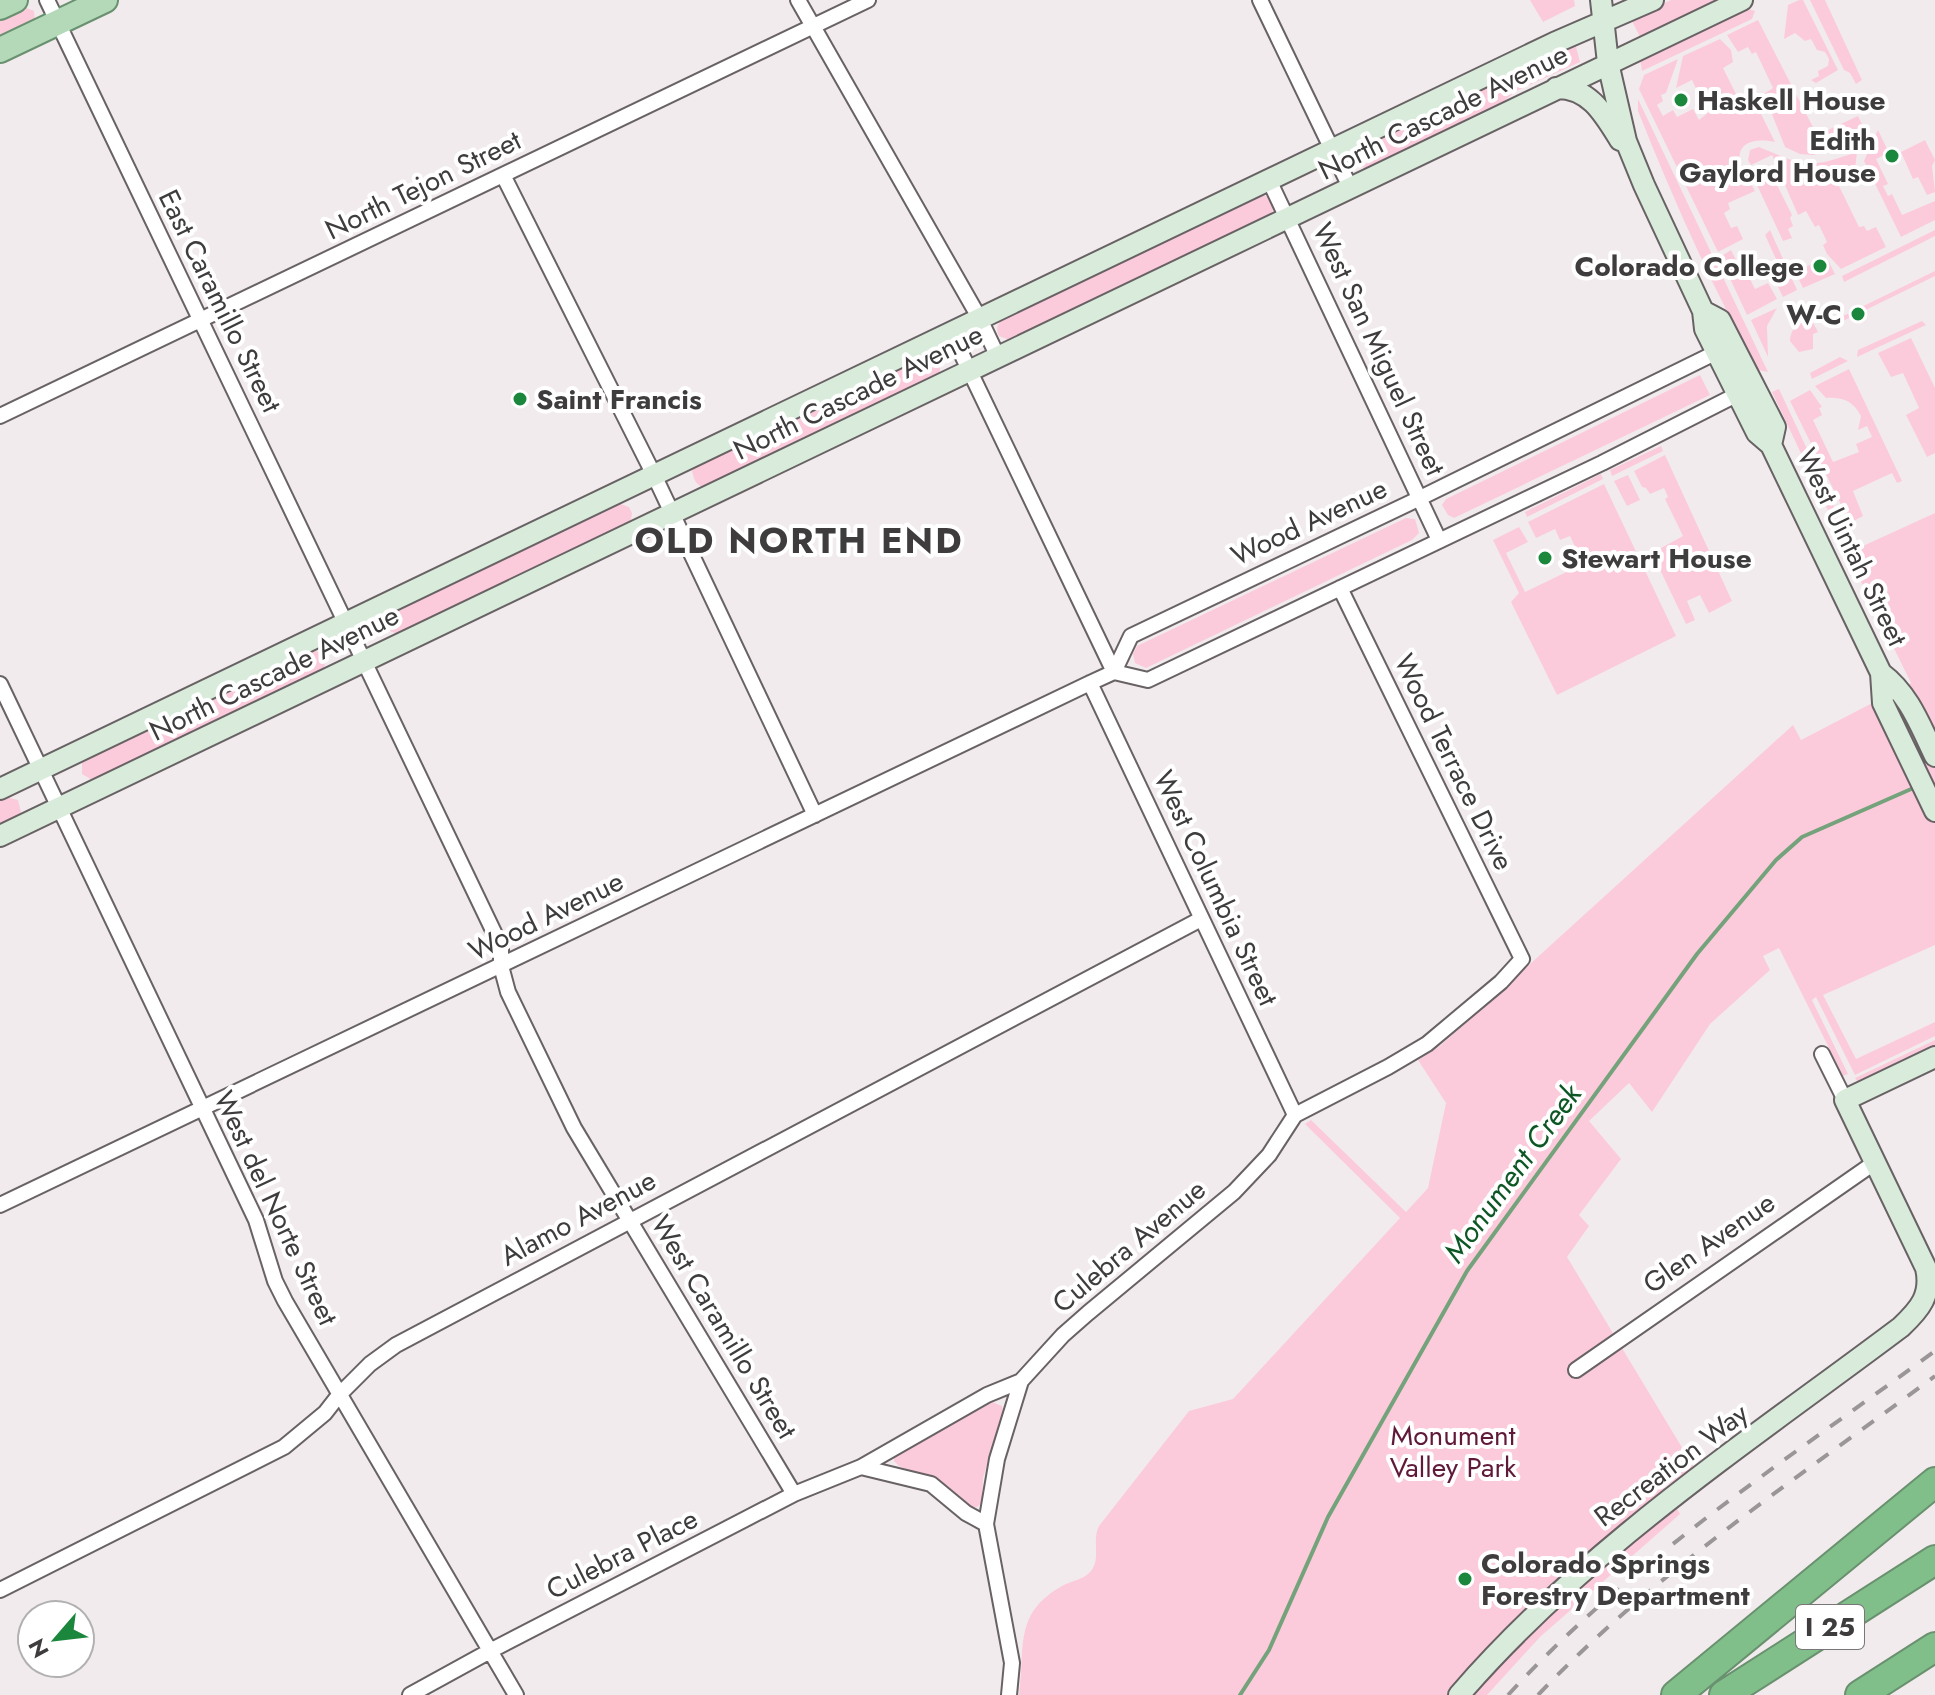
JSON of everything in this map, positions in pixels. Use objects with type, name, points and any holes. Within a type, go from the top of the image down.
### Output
[{"type":"highway","points":[[1676,1695],[1935,1482]]},
{"type":"highway","name":"I 25","points":[[1724,1695],[1935,1560]]},
{"type":"highway","name":"I 25","points":[[1860,1695],[1935,1647]]},
{"type":"main road","points":[[0,7],[15,0]]},
{"type":"main road","points":[[0,50],[105,0]]},
{"type":"main road","name":"West Uintah Street","points":[[1601,0],[1616,103],[1634,161],[1703,311],[1705,329],[1757,433],[1771,445],[1881,673],[1881,696],[1935,811]]},
{"type":"main road","name":"North Cascade Avenue","points":[[0,789],[1269,180],[1653,0]]},
{"type":"main road","name":"North Cascade Avenue","points":[[0,836],[1742,0]]},
{"type":"main road","points":[[1556,88],[1576,89],[1588,98],[1634,161]]},
{"type":"main road","name":"West Uintah Street","points":[[1703,311],[1720,320],[1775,427],[1771,445]]},
{"type":"main road","name":"West Uintah Street","points":[[1881,673],[1899,687],[1935,756]]},
{"type":"main road","points":[[1874,1163],[1845,1100],[1935,1057]]},
{"type":"main road","name":"Recreation Way","points":[[1459,1695],[1519,1629],[1608,1549],[1688,1485],[1901,1327],[1922,1306],[1929,1281],[1926,1268],[1874,1163]]},
{"type":"street","name":"East Caramillo Street","points":[[47,0],[347,624]]},
{"type":"street","points":[[798,0],[980,319],[997,355]]},
{"type":"street","name":"North Tejon Street","points":[[0,416],[868,0]]},
{"type":"street","points":[[1260,0],[1350,187]]},
{"type":"street","points":[[503,175],[654,475],[815,815]]},
{"type":"street","name":"West San Miguel Street","points":[[1269,180],[1439,540]]},
{"type":"street","points":[[951,332],[1114,672],[1148,680],[1602,463],[1738,394]]},
{"type":"street","name":"Wood Avenue","points":[[0,1205],[1114,672],[1131,636],[1717,352]]},
{"type":"street","name":"Wood Terrace Drive","points":[[1340,588],[1522,959]]},
{"type":"street","name":"West Caramillo Street","points":[[347,624],[501,947],[501,966],[508,992],[558,1098],[794,1494]]},
{"type":"street","name":"West Columbia Street","points":[[1090,683],[1295,1115]]},
{"type":"street","name":"West del Norte Street","points":[[0,684],[256,1220],[275,1281],[516,1695]]},
{"type":"street","name":"Alamo Avenue","points":[[0,1590],[284,1447],[325,1413],[370,1364],[396,1345],[1201,919]]},
{"type":"street","name":"Culebra Avenue","points":[[1009,1695],[1012,1663],[986,1524],[997,1459],[1021,1381],[1088,1313],[1234,1192],[1269,1155],[1295,1115],[1427,1044],[1479,1001],[1522,959]]},
{"type":"street","points":[[1822,1054],[1845,1100]]},
{"type":"street","name":"Glen Avenue","points":[[1576,1370],[1874,1163]]},
{"type":"street","name":"Culebra Place","points":[[410,1695],[794,1494],[861,1467],[987,1395],[1021,1381]]},
{"type":"street","points":[[861,1467],[931,1484],[966,1513],[986,1524]]},
{"type":"green space","points":[[1530,0],[1574,0],[1575,6],[1543,22]]},
{"type":"green space","points":[[1671,0],[1720,0],[1641,39],[1631,19]]},
{"type":"green space","points":[[1803,0],[1838,70],[1816,83],[1811,80],[1819,76],[1818,71],[1828,66],[1829,59],[1825,52],[1817,50],[1811,39],[1805,41],[1795,33],[1784,39],[1788,5]]},
{"type":"green space","points":[[1810,0],[1825,0],[1862,80],[1856,84],[1850,73],[1844,70]]},
{"type":"green space","points":[[24,7],[34,11],[35,22],[0,42],[0,18]]},
{"type":"green space","points":[[1748,9],[1755,11],[1752,19],[1642,71],[1640,59]]},
{"type":"green space","points":[[1758,20],[1817,135],[1858,116],[1863,126],[1857,139],[1848,145],[1813,155],[1800,154],[1785,147],[1764,94],[1773,88],[1756,52],[1752,54],[1748,47],[1738,52],[1727,35]]},
{"type":"green space","points":[[1720,39],[1731,50],[1733,62],[1723,68],[1742,106],[1749,103],[1752,109],[1757,106],[1775,142],[1754,141],[1740,152],[1741,167],[1755,191],[1728,203],[1730,209],[1724,213],[1731,228],[1737,226],[1743,239],[1718,252],[1639,89],[1644,75],[1678,59],[1666,93],[1661,95],[1663,101],[1657,105],[1663,116],[1673,110],[1677,117],[1693,109],[1699,120],[1715,107],[1713,96],[1701,99],[1692,80],[1676,88],[1683,56]]},
{"type":"green space","points":[[1575,43],[1580,62],[1516,91],[1492,111],[1369,169],[1358,166],[1354,155],[1358,148]]},
{"type":"green space","points":[[1638,99],[1768,372],[1758,370],[1709,275],[1651,144],[1638,111]]},
{"type":"green space","points":[[1878,130],[1889,153],[1876,159],[1888,184],[1883,186],[1888,196],[1892,194],[1902,215],[1935,201],[1935,220],[1901,237],[1864,161]]},
{"type":"green space","points":[[1925,140],[1935,160],[1932,166],[1935,192],[1927,195],[1918,177],[1913,179],[1901,152]]},
{"type":"green space","points":[[1759,147],[1807,163],[1857,152],[1857,177],[1839,186],[1859,227],[1864,226],[1867,231],[1876,227],[1886,247],[1841,269],[1827,254],[1823,245],[1827,242],[1819,225],[1815,227],[1806,211],[1798,215],[1772,155],[1751,165],[1748,160],[1750,150]]},
{"type":"green space","points":[[1772,175],[1792,215],[1793,226],[1788,229],[1792,238],[1783,241],[1757,185]]},
{"type":"green space","points":[[1262,195],[1269,197],[1274,207],[1270,217],[1012,341],[999,336],[998,325],[1005,316]]},
{"type":"green space","points":[[1770,230],[1797,290],[1783,297],[1772,275],[1781,270],[1765,235]]},
{"type":"green space","points":[[1935,230],[1935,236],[1844,282],[1842,276]]},
{"type":"green space","points":[[1731,250],[1755,289],[1768,283],[1777,299],[1747,315],[1720,257]]},
{"type":"green space","points":[[1822,259],[1829,262],[1835,274],[1803,288],[1795,272]]},
{"type":"green space","points":[[1935,271],[1935,276],[1841,322],[1839,318]]},
{"type":"green space","points":[[1777,308],[1767,326],[1768,357],[1751,320]]},
{"type":"green space","points":[[1810,317],[1818,332],[1813,334],[1813,349],[1799,352],[1790,341],[1792,332]]},
{"type":"green space","points":[[1922,321],[1926,325],[1857,357],[1858,350]]},
{"type":"green space","points":[[1911,338],[1935,388],[1935,453],[1927,457],[1906,415],[1919,408],[1903,373],[1891,377],[1878,353]]},
{"type":"green space","points":[[929,355],[940,364],[938,378],[706,488],[695,480],[692,471],[695,466]]},
{"type":"green space","points":[[1840,357],[1848,361],[1812,379],[1810,373]]},
{"type":"green space","points":[[1849,369],[1902,481],[1897,483],[1892,473],[1853,491],[1863,516],[1850,523],[1790,401],[1810,390],[1822,407],[1819,408],[1822,415],[1813,420],[1833,462],[1859,452],[1856,444],[1872,437],[1867,426],[1858,430],[1861,416],[1858,411],[1847,401],[1826,398],[1815,386]]},
{"type":"green space","points":[[1700,375],[1710,395],[1454,518],[1442,505],[1446,499]]},
{"type":"green space","points":[[1779,389],[1849,539],[1841,538],[1772,392]]},
{"type":"green space","points":[[1661,446],[1663,451],[1612,476],[1610,470]]},
{"type":"green space","points":[[1665,455],[1732,601],[1709,613],[1700,595],[1687,601],[1695,620],[1686,624],[1652,553],[1683,536],[1665,499],[1668,497],[1664,488],[1650,494],[1642,487],[1634,471]]},
{"type":"green space","points":[[1601,474],[1603,479],[1527,517],[1525,512]]},
{"type":"green space","points":[[1628,475],[1640,500],[1627,506],[1614,481]]},
{"type":"green space","points":[[1604,484],[1676,636],[1557,695],[1511,602],[1519,593],[1493,540],[1519,527],[1528,542],[1506,553],[1525,592],[1583,564],[1570,536],[1560,540],[1555,529],[1536,538],[1528,522]]},
{"type":"green space","points":[[618,503],[629,507],[632,513],[630,525],[400,635],[390,631],[386,623],[392,612]]},
{"type":"green space","name":"Monument Valley Park","points":[[1935,513],[1935,945],[1823,995],[1856,1059],[1935,1022],[1935,1036],[1855,1075],[1816,997],[1812,1000],[1848,1074],[1843,1076],[1779,948],[1763,956],[1770,970],[1710,1024],[1652,1112],[1629,1083],[1589,1121],[1621,1159],[1579,1215],[1589,1226],[1567,1257],[1695,1469],[1664,1487],[1680,1514],[1540,1637],[1487,1695],[1019,1695],[1024,1634],[1035,1609],[1062,1586],[1090,1572],[1095,1563],[1099,1526],[1189,1411],[1233,1399],[1400,1218],[1305,1124],[1311,1120],[1406,1212],[1428,1188],[1446,1103],[1418,1060],[1440,1046],[1793,725],[1801,740],[1911,683],[1849,557],[1852,551]]},
{"type":"green space","points":[[1406,518],[1415,519],[1419,533],[1412,540],[1146,668],[1135,663],[1133,654],[1137,646]]},
{"type":"green space","points":[[310,651],[324,656],[323,671],[94,781],[82,774],[82,759]]},
{"type":"green space","points":[[6,797],[18,800],[21,812],[18,817],[0,826],[0,800]]},
{"type":"green space","points":[[1935,1040],[1935,1047],[1858,1082],[1855,1078]]},
{"type":"green space","points":[[992,1402],[1002,1406],[1003,1411],[983,1478],[982,1503],[977,1507],[970,1507],[946,1485],[899,1466],[894,1461],[894,1456],[900,1451]]},
{"type":"waterway","name":"Monument Creek","points":[[1240,1695],[1269,1650],[1328,1517],[1467,1271],[1697,954],[1776,860],[1802,837],[1918,786]]},
{"type":"railway","points":[[1508,1695],[1606,1599],[1659,1555],[1935,1351]]},
{"type":"railway","points":[[1538,1695],[1630,1607],[1679,1567],[1935,1376]]},
{"type":"place","name":"Haskell House","points":[[1681,100]]},
{"type":"place","name":"Edith Gaylord House","points":[[1892,156]]},
{"type":"place","name":"Colorado College","points":[[1820,266]]},
{"type":"place","name":"W-C","points":[[1858,314]]},
{"type":"place","name":"Saint Francis","points":[[520,399]]},
{"type":"place","name":"Stewart House","points":[[1545,558]]},
{"type":"place","name":"Colorado Springs Forestry Department","points":[[1465,1579]]},
{"type":"district","name":"OLD NORTH END","points":[[799,540]]}]
